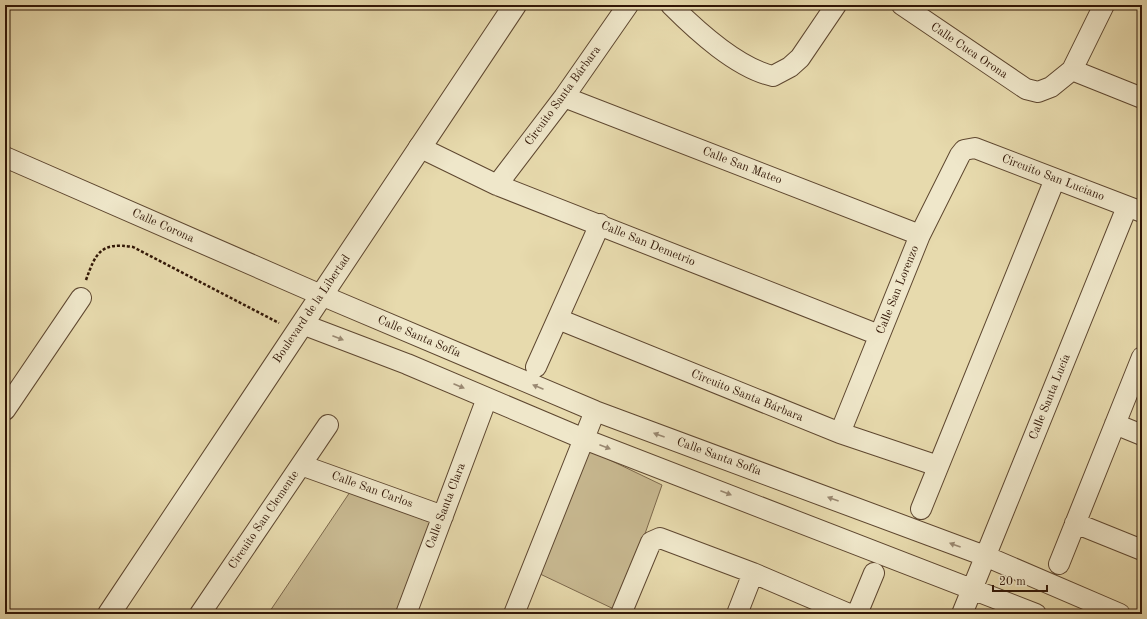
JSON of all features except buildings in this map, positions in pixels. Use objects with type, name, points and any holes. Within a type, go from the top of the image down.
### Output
[{"type":"street","name":"Boulevard de la Libertad","points":[[109,614],[515,5]]},
{"type":"street","name":"Circuito Santa Bárbara","points":[[497,185],[564,97],[628,5]]},
{"type":"street","points":[[671,5],[692,26],[715,44],[758,72],[774,76],[790,67],[800,58],[836,5]]},
{"type":"street","name":"Calle Cuca Orona","points":[[902,5],[1026,89],[1038,92],[1051,87],[1072,70]]},
{"type":"street","points":[[1104,5],[1072,70],[1142,98]]},
{"type":"street","name":"Calle San Mateo","points":[[564,97],[920,235]]},
{"type":"street","name":"Calle San Demetrio","points":[[419,147],[497,185],[600,224],[879,335]]},
{"type":"street","name":"Circuito San Luciano","points":[[964,150],[975,148],[1135,209]]},
{"type":"street","name":"Calle San Lorenzo","points":[[840,434],[920,235],[960,155],[964,150]]},
{"type":"street","name":"Calle Corona","points":[[5,157],[321,295]]},
{"type":"street","points":[[921,509],[1055,179]]},
{"type":"street","name":"Calle Santa Lucía","points":[[962,614],[985,556],[1135,209]]},
{"type":"street","points":[[536,368],[600,224]]},
{"type":"street","name":"Calle Santa Sofía","points":[[321,295],[595,411],[985,556],[1120,614]]},
{"type":"street","points":[[5,410],[81,298]]},
{"type":"street","name":"Circuito Santa Bárbara","points":[[558,319],[840,434],[938,466]]},
{"type":"street","points":[[299,328],[406,364],[584,439],[1036,614]]},
{"type":"street","points":[[1059,564],[1142,357]]},
{"type":"street","name":"Calle Santa Clara","points":[[406,614],[487,398]]},
{"type":"street","points":[[514,614],[595,411]]},
{"type":"street","points":[[1115,424],[1142,435]]},
{"type":"street","name":"Circuito San Clemente","points":[[200,614],[328,425]]},
{"type":"street","name":"Calle San Carlos","points":[[301,465],[443,516]]},
{"type":"street","points":[[1075,523],[1142,550]]},
{"type":"street","points":[[622,614],[651,542],[660,538],[753,573],[849,614]]},
{"type":"street","points":[[737,614],[753,573]]},
{"type":"street","points":[[857,614],[874,573]]},
{"type":"path","points":[[81,298],[97,255],[106,248],[117,245],[133,247],[299,328]]},
{"type":"shaded area","points":[[589,450],[662,485],[618,611],[538,573]]},
{"type":"shaded area","points":[[350,492],[430,522],[398,614],[268,614]]}]
